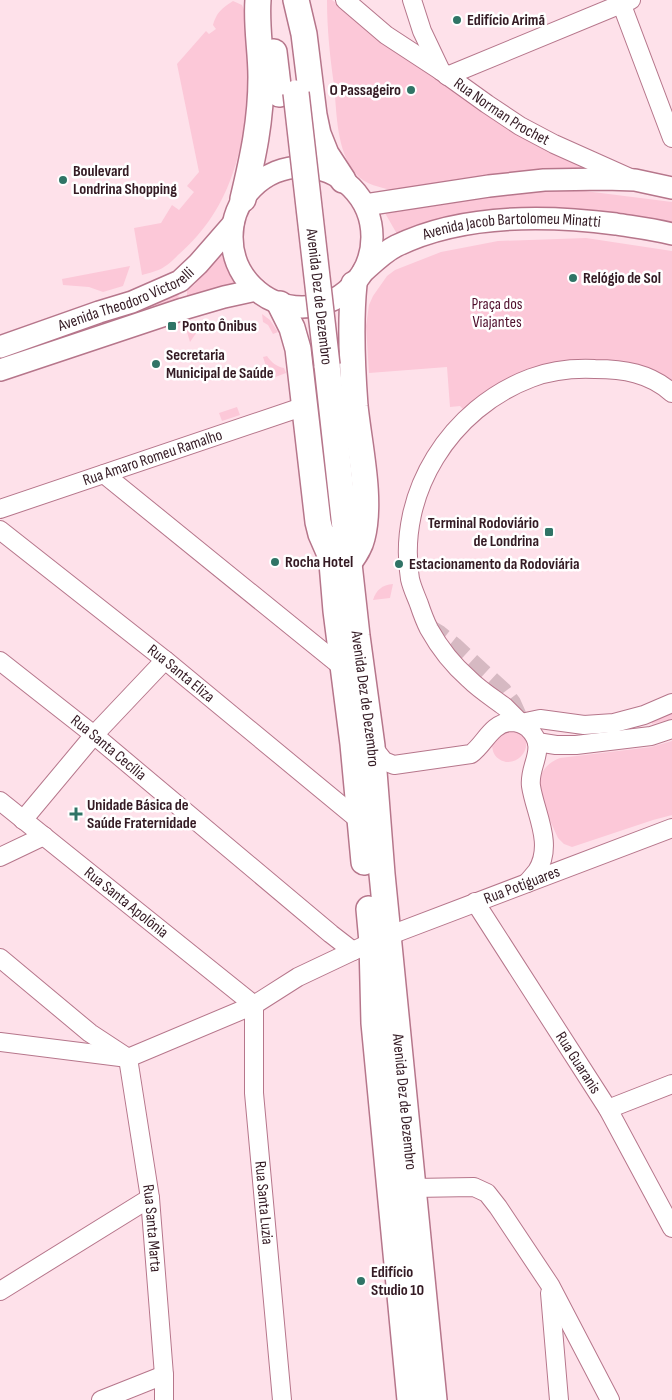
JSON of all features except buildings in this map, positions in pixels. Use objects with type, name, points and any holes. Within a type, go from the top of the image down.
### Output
[{"type":"highway","name":"Avenida Dez de Dezembro","points":[[286,0],[288,93],[341,561],[357,636],[372,746],[371,943],[374,1023],[410,1400]]},
{"type":"highway","points":[[296,0],[304,34],[318,134],[326,154],[343,180]]},
{"type":"highway","name":"Avenida Dez de Dezembro","points":[[259,2],[288,93]]},
{"type":"highway","points":[[243,199],[258,130],[261,74],[259,2]]},
{"type":"highway","points":[[280,304],[292,328],[298,349],[318,522],[321,534],[341,561],[355,555],[362,540],[365,522],[364,482],[355,406],[353,360],[352,304],[358,278]]},
{"type":"highway","name":"Avenida Dez de Dezembro","points":[[341,561],[336,611],[353,744],[371,943],[413,1188],[434,1400]]},
{"type":"main road","points":[[289,168],[313,168],[328,172],[343,180],[355,191],[365,205],[371,221],[372,239],[370,256],[358,278],[342,295],[312,306],[296,307],[280,304],[267,298],[246,280],[238,267],[232,246],[231,238],[236,211],[243,199],[253,186],[266,177],[289,168]]},
{"type":"main road","points":[[365,205],[489,186],[544,180],[635,180],[672,188]]},
{"type":"main road","name":"Avenida Jacob Bartolomeu Minatti","points":[[358,278],[394,247],[428,233],[481,222],[528,218],[581,220],[657,230],[672,234]]},
{"type":"main road","name":"Avenida Theodoro Victorelli","points":[[0,347],[136,300],[180,281],[198,264],[233,224]]},
{"type":"main road","name":"Avenida Theodoro Victorelli","points":[[0,370],[191,307],[256,290]]},
{"type":"street","points":[[345,0],[386,35],[444,73],[624,1],[672,138]]},
{"type":"street","name":"Rua Norman Prochet","points":[[412,0],[422,31],[444,73],[520,126],[554,144],[635,180]]},
{"type":"street","points":[[527,883],[537,871],[544,845],[544,836],[530,780],[536,760],[537,742],[531,731],[468,679],[455,665],[447,656],[423,616],[410,581],[408,557],[410,527],[417,493],[429,467],[454,432],[493,397],[530,378],[573,369],[609,369],[638,373],[652,378],[672,393]]},
{"type":"street","name":"Rua Amaro Romeu Ramalho","points":[[0,508],[305,406]]},
{"type":"street","points":[[104,474],[342,667]]},
{"type":"street","name":"Rua Santa Eliza","points":[[0,530],[165,660],[360,821]]},
{"type":"street","points":[[24,820],[94,735],[165,660]]},
{"type":"street","name":"Rua Santa Cecília","points":[[0,661],[94,735],[331,934],[371,943]]},
{"type":"street","points":[[372,746],[384,761],[394,765],[471,754],[477,750],[492,731],[505,723],[521,723],[540,719],[584,725],[614,723],[644,716],[672,703]]},
{"type":"street","points":[[537,742],[556,745],[576,745],[651,736],[672,729]]},
{"type":"street","name":"Rua Santa Apolônia","points":[[0,801],[254,1005]]},
{"type":"street","name":"Rua Potiguares","points":[[128,1058],[254,1005],[298,977],[371,943],[672,828]]},
{"type":"street","points":[[0,857],[44,836]]},
{"type":"street","name":"Rua Guaranis","points":[[475,902],[608,1109],[672,1228]]},
{"type":"street","points":[[0,958],[90,1033],[128,1058]]},
{"type":"street","name":"Rua Santa Luzia","points":[[254,1005],[254,1093],[282,1400]]},
{"type":"street","points":[[0,1042],[128,1058]]},
{"type":"street","name":"Rua Santa Marta","points":[[128,1058],[150,1198],[164,1374],[164,1400]]},
{"type":"street","points":[[608,1109],[672,1084]]},
{"type":"street","points":[[413,1188],[474,1187],[487,1194],[498,1207],[550,1285],[610,1400]]},
{"type":"street","points":[[0,1290],[150,1198]]},
{"type":"street","points":[[550,1285],[559,1399]]},
{"type":"street","points":[[559,1399],[572,1327]]},
{"type":"street","points":[[101,1400],[164,1374]]},
{"type":"green space","points":[[327,0],[332,0],[535,143],[588,169],[394,191],[364,181],[349,165],[341,143],[329,43]]},
{"type":"green space","points":[[233,1],[242,5],[245,12],[250,47],[245,123],[233,172],[212,216],[197,236],[166,266],[142,275],[134,228],[161,223],[172,205],[179,210],[194,192],[187,186],[199,172],[177,64],[206,31],[209,34],[216,29],[213,25],[216,17],[222,9]]},
{"type":"green space","points":[[569,189],[672,202],[672,228],[600,212],[397,234],[385,213],[469,199]]},
{"type":"green space","name":"Praça dos Viajantes","points":[[586,238],[672,251],[672,387],[585,366],[466,412],[460,406],[450,407],[447,367],[369,373],[366,326],[369,305],[387,276],[395,270],[441,252],[498,241]]},
{"type":"green space","points":[[221,253],[236,284],[187,297],[187,290],[195,284],[201,273]]},
{"type":"green space","points":[[130,266],[123,286],[103,292],[89,287],[63,285],[62,279]]},
{"type":"green space","points":[[178,291],[179,303],[105,325],[106,320]]},
{"type":"green space","points":[[262,314],[270,320],[278,332],[273,334],[268,325],[263,322]]},
{"type":"green space","points":[[192,322],[199,329],[190,342],[185,325]]},
{"type":"green space","points":[[87,326],[91,328],[90,331],[0,363],[0,355]]},
{"type":"green space","points":[[267,356],[274,364],[284,368],[286,373],[270,379],[263,357]]},
{"type":"green space","points":[[237,407],[240,415],[222,421],[219,413]]},
{"type":"green space","points":[[393,584],[390,598],[373,600],[380,589]]},
{"type":"green space","points":[[672,710],[672,719],[652,724],[651,720]]},
{"type":"green space","points":[[508,729],[520,733],[525,738],[526,744],[522,755],[512,762],[505,762],[495,756],[492,742]]},
{"type":"green space","points":[[672,741],[672,815],[572,847],[564,844],[558,838],[541,794],[540,783],[542,773],[549,765],[560,758],[651,747]]},
{"type":"tunnel","points":[[429,628],[454,646],[503,691],[512,703],[521,723]]},
{"type":"place","name":"Edifício Arimã","points":[[457,20]]},
{"type":"place","name":"O Passageiro","points":[[411,90]]},
{"type":"place","name":"Boulevard Londrina Shopping","points":[[63,180]]},
{"type":"place","name":"Relógio de Sol","points":[[573,278]]},
{"type":"place","name":"Ponto Ônibus","points":[[172,326]]},
{"type":"place","name":"Secretaria Municipal de Saúde","points":[[156,364]]},
{"type":"place","name":"Terminal Rodoviário de Londrina","points":[[549,532]]},
{"type":"place","name":"Rocha Hotel","points":[[275,562]]},
{"type":"place","name":"Estacionamento da Rodoviária","points":[[399,564]]},
{"type":"place","name":"Unidade Básica de Saúde Fraternidade","points":[[76,814]]},
{"type":"place","name":"Edifício Studio 10","points":[[361,1281]]}]
